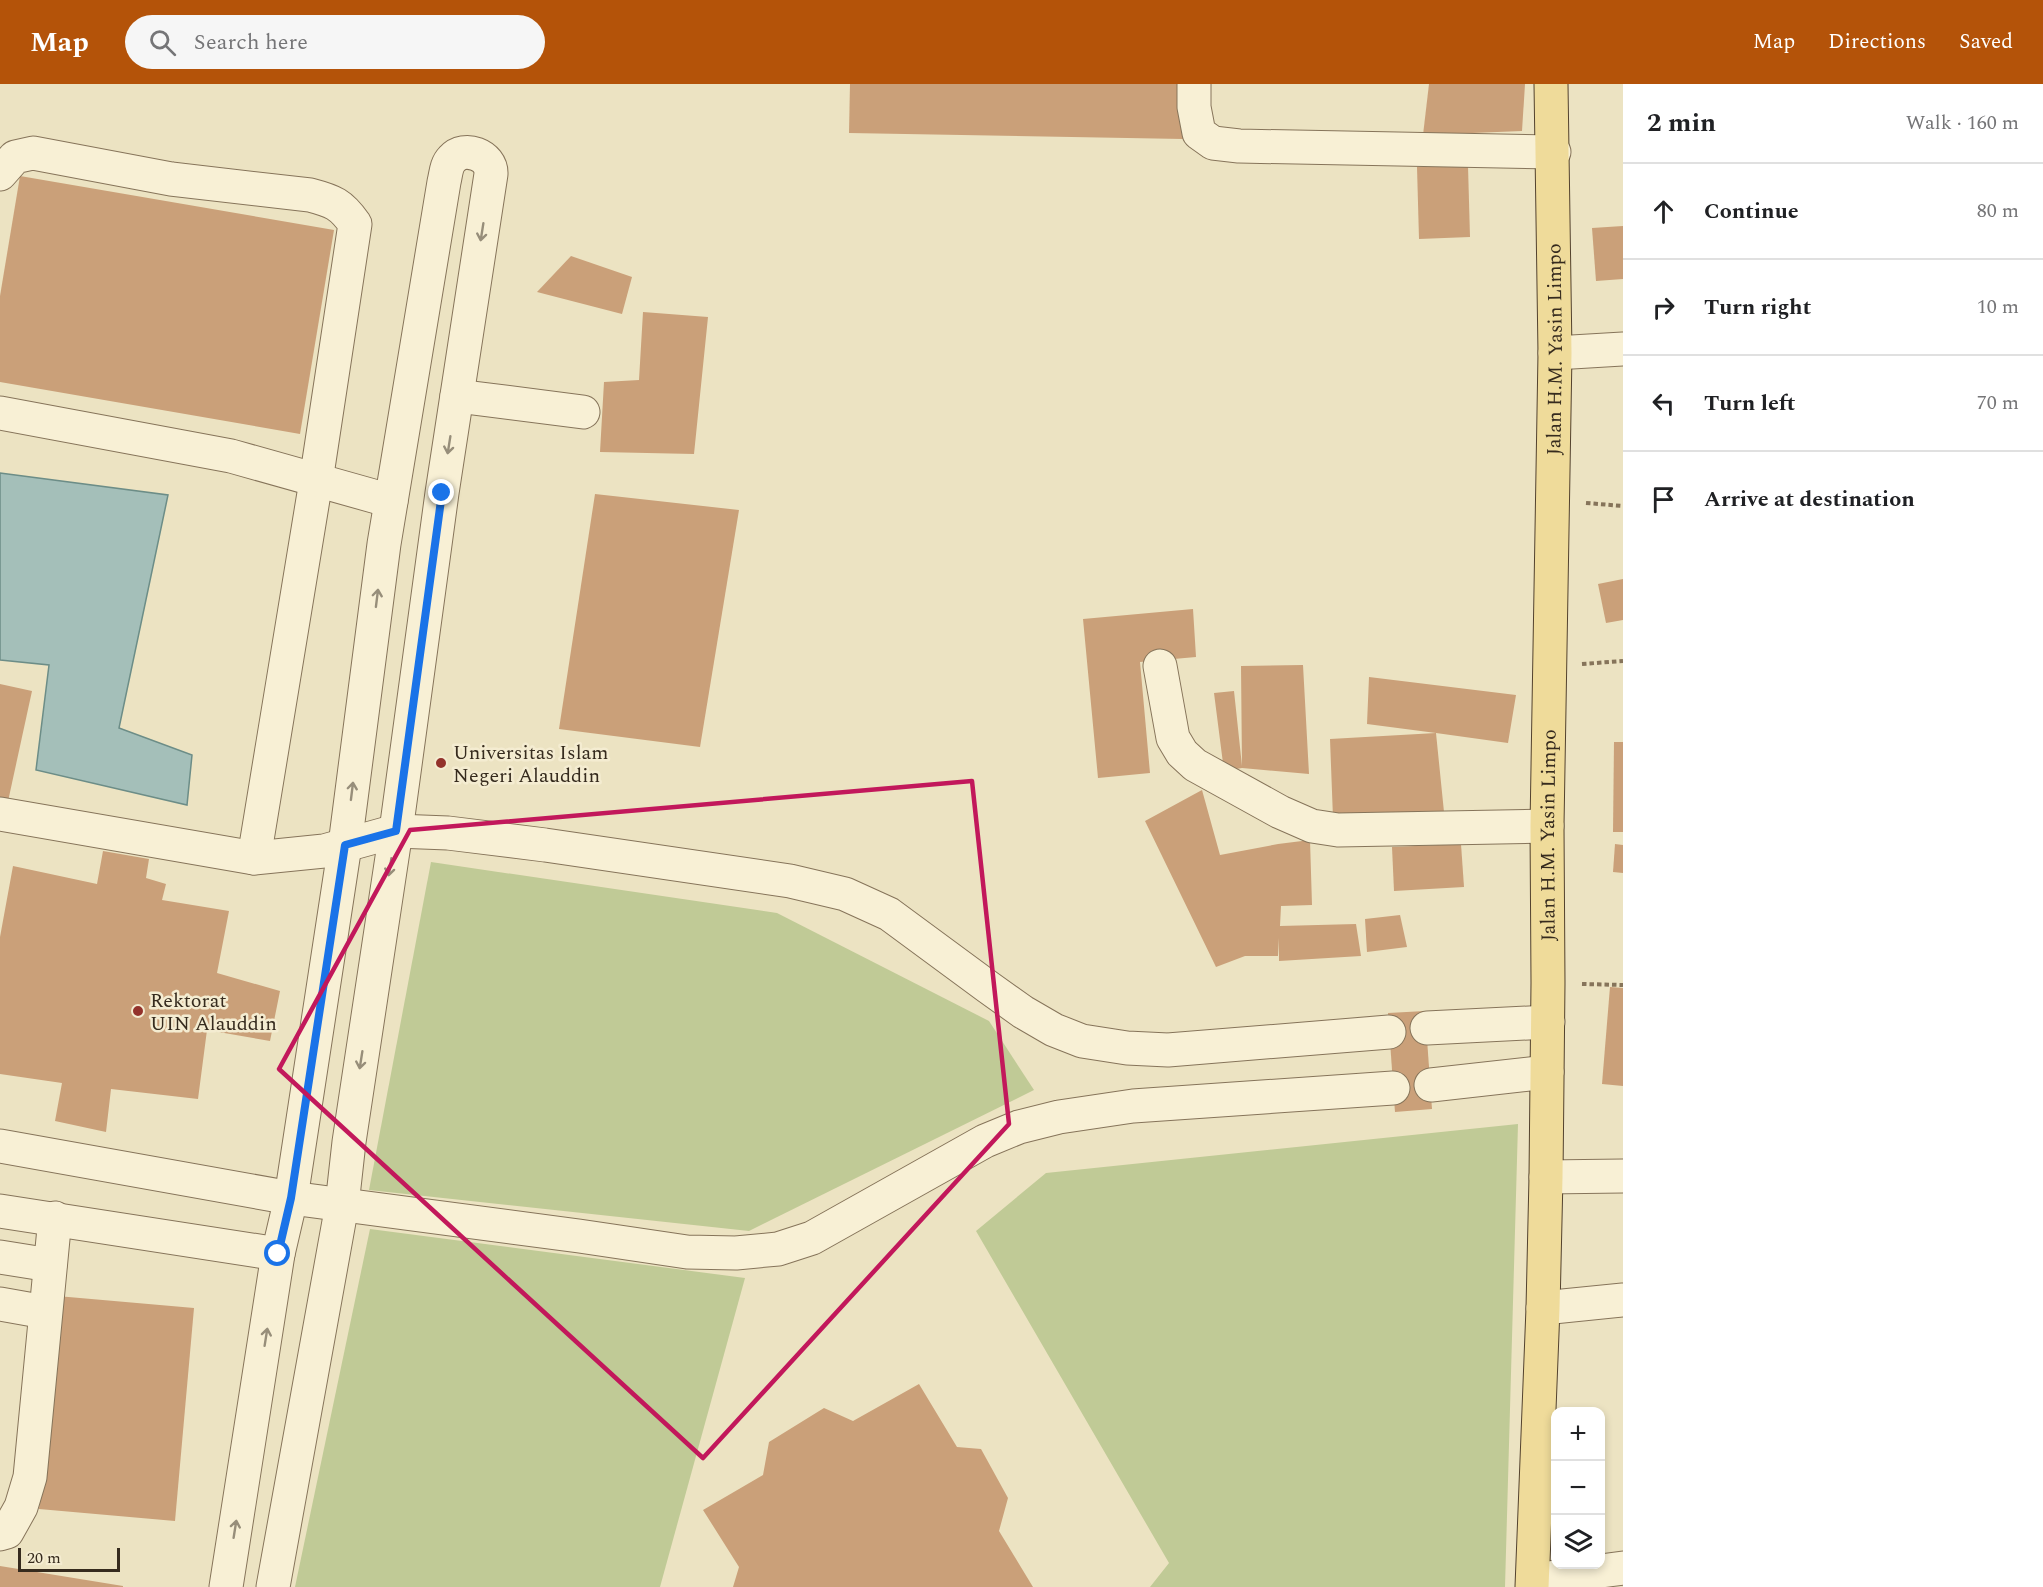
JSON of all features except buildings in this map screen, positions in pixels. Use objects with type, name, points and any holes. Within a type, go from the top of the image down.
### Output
[{"type":"main road","name":"Jalan H.M. Yasin Limpo","points":[[1532,1584],[1543,1308],[1548,1022],[1547,826],[1556,353],[1551,84]]},
{"type":"street","points":[[1194,84],[1194,106],[1199,133],[1213,143],[1239,146],[1554,153]]},
{"type":"street","points":[[226,1587],[278,1254],[291,1198],[345,845],[391,501],[444,182],[448,165],[453,158],[458,154],[471,152],[480,156],[492,168],[349,1142],[342,1205],[273,1587]]},
{"type":"street","points":[[0,174],[15,157],[33,153],[171,179],[310,195],[332,201],[345,210],[355,225],[316,481],[254,858]]},
{"type":"street","points":[[1556,353],[1623,349]]},
{"type":"street","points":[[457,396],[583,412]]},
{"type":"street","points":[[0,413],[231,456],[391,501]]},
{"type":"street","points":[[1160,666],[1173,738],[1182,753],[1195,765],[1280,812],[1312,826],[1338,830],[1547,826]]},
{"type":"street","points":[[0,814],[254,858],[324,851],[396,831],[448,832],[545,844],[790,881],[845,894],[889,914],[1023,1012],[1054,1030],[1082,1041],[1127,1048],[1168,1050],[1389,1032]]},
{"type":"street","points":[[1426,1028],[1548,1022]]},
{"type":"street","points":[[1431,1085],[1547,1072]]},
{"type":"street","points":[[0,1146],[291,1198],[687,1252],[736,1253],[778,1249],[812,1238],[985,1141],[1059,1117],[1134,1106],[1393,1088]]},
{"type":"street","points":[[1546,1177],[1623,1176]]},
{"type":"street","points":[[0,1211],[278,1254]]},
{"type":"street","points":[[0,1533],[7,1532],[21,1507],[30,1477],[55,1218]]},
{"type":"street","points":[[0,1257],[50,1265]]},
{"type":"street","points":[[1543,1308],[1623,1300]]},
{"type":"street","points":[[0,1304],[45,1312]]},
{"type":"street","points":[[1532,1584],[1623,1568]]},
{"type":"path","points":[[1551,666],[1623,661]]},
{"type":"path","points":[[1548,983],[1623,985]]},
{"type":"highlighted area","points":[[972,781],[1009,1124],[703,1458],[279,1069],[410,830]]},
{"type":"green space","points":[[431,862],[777,913],[989,1021],[1034,1090],[749,1231],[369,1190]]},
{"type":"green space","points":[[1518,1124],[1505,1587],[1150,1587],[1169,1563],[976,1231],[1046,1173]]},
{"type":"green space","points":[[370,1229],[745,1278],[660,1587],[295,1587]]},
{"type":"water","points":[[0,473],[168,495],[119,728],[192,755],[187,805],[36,770],[49,665],[0,660]]},
{"type":"place","name":"Universitas Islam Negeri Alauddin","points":[[441,763]]},
{"type":"place","name":"Rektorat UIN Alauddin","points":[[138,1011]]},
{"type":"route","points":[[278,1254],[291,1198],[345,845],[396,831],[442,493]]}]
